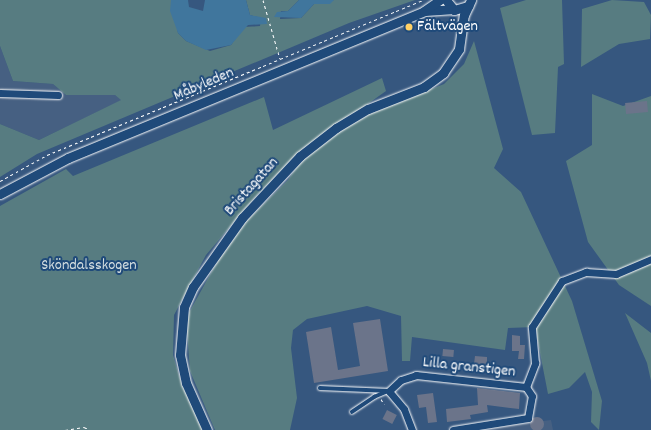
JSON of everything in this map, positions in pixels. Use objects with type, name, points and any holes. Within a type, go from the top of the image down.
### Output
[{"type":"street","name":"Måbyleden","points":[[0,194],[68,158],[424,11],[440,0]]},
{"type":"street","points":[[446,0],[452,9],[461,35]]},
{"type":"street","name":"Måbyleden","points":[[424,11],[452,9],[470,2]]},
{"type":"street","name":"Bristagatan","points":[[207,430],[186,383],[180,355],[180,331],[184,306],[212,258],[242,218],[300,156],[336,128],[368,109],[436,80],[452,64],[470,2]]},
{"type":"street","points":[[0,93],[58,95]]},
{"type":"street","points":[[453,430],[528,418],[532,396],[526,387],[535,362],[532,327],[562,281],[586,272],[616,274],[651,259]]},
{"type":"street","name":"Lilla granstigen","points":[[389,391],[401,380],[416,375],[526,387]]},
{"type":"street","points":[[389,391],[404,409],[412,430]]},
{"type":"lane","points":[[320,388],[389,391]]},
{"type":"lane","points":[[352,412],[374,397],[389,391]]},
{"type":"path","points":[[263,0],[280,59]]},
{"type":"path","points":[[0,181],[47,155],[423,0]]},
{"type":"path","points":[[404,28],[437,16]]},
{"type":"path","points":[[65,430],[84,427],[90,430]]},
{"type":"shaded area","points":[[171,0],[188,0],[189,7],[203,11],[205,0],[246,0],[250,15],[266,18],[267,24],[248,25],[231,45],[206,50],[186,41],[178,33],[170,11]]},
{"type":"shaded area","points":[[299,0],[334,0],[330,4],[314,4],[301,18],[274,17],[277,12],[288,11]]},
{"type":"shaded area","points":[[0,46],[13,81],[53,84],[66,95],[115,95],[122,100],[39,140],[0,124]]},
{"type":"shaded area","points":[[551,420],[553,430],[485,430],[513,425]]},
{"type":"green space","points":[[0,0],[171,0],[178,33],[186,41],[210,51],[231,45],[244,27],[260,26],[261,18],[250,15],[246,0],[299,0],[288,11],[281,11],[280,19],[301,18],[314,4],[334,0],[415,0],[349,23],[37,154],[0,177],[0,124],[39,140],[121,100],[115,95],[66,95],[53,84],[13,81],[0,46]]},
{"type":"green space","points":[[526,0],[562,0],[564,64],[558,67],[555,133],[532,135],[500,8]]},
{"type":"green space","points":[[612,0],[644,2],[651,15],[650,39],[619,44],[581,67],[582,9]]},
{"type":"green space","points":[[474,41],[503,149],[494,168],[521,192],[572,301],[602,401],[599,430],[591,422],[592,392],[585,372],[569,388],[548,394],[535,327],[508,328],[505,350],[412,337],[410,361],[402,361],[401,316],[367,306],[307,319],[293,330],[291,348],[297,398],[290,430],[215,430],[190,371],[186,318],[232,235],[288,180],[304,156],[347,122],[444,84],[464,64]]},
{"type":"green space","name":"Sköndalsskogen","points":[[382,78],[386,91],[300,152],[258,194],[206,255],[174,315],[173,355],[182,385],[203,430],[0,430],[0,206],[66,169],[73,176],[264,97],[273,130]]},
{"type":"green space","points":[[592,94],[623,106],[651,96],[651,306],[619,285],[588,242],[566,161],[592,145]]},
{"type":"green space","points":[[625,313],[651,333],[651,381],[647,363]]},
{"type":"building","points":[[647,101],[648,112],[626,114],[625,103]]},
{"type":"building","points":[[380,319],[388,371],[314,383],[306,332],[331,327],[338,370],[360,366],[353,323]]},
{"type":"building","points":[[512,335],[520,336],[520,345],[525,345],[524,359],[518,359],[519,351],[512,351]]},
{"type":"building","points":[[443,349],[454,350],[453,357],[442,356]]},
{"type":"building","points":[[475,356],[487,357],[487,366],[474,364]]},
{"type":"building","points":[[477,388],[520,393],[519,409],[487,405],[488,412],[470,415],[471,419],[447,422],[446,409],[478,405]]},
{"type":"building","points":[[433,393],[437,422],[428,423],[426,407],[419,408],[417,395]]},
{"type":"building","points":[[387,410],[397,415],[392,424],[382,419]]},
{"type":"building","points":[[537,417],[542,419],[544,424],[542,429],[537,431],[532,429],[530,424],[532,419]]},
{"type":"place","name":"Fältvägen","points":[[409,27]]}]
